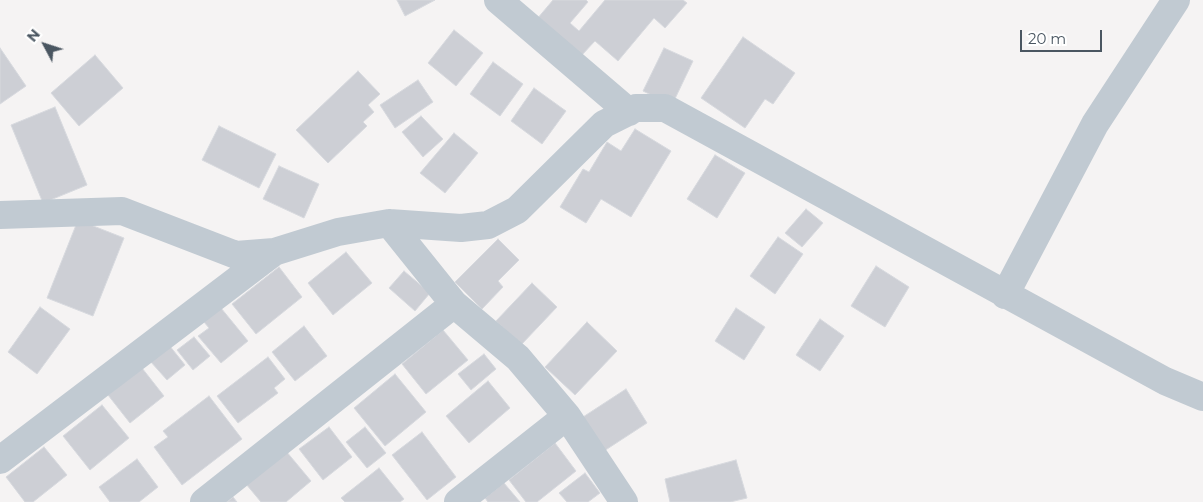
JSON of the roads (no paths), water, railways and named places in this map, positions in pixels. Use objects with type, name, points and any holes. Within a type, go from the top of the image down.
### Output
[{"type":"lane","points":[[498,0],[629,112]]},
{"type":"lane","points":[[1005,295],[1095,124],[1176,0]]},
{"type":"lane","points":[[0,215],[122,211],[236,255],[274,252],[338,232],[389,223],[461,228],[488,225],[517,210],[604,124],[636,108],[665,108],[1165,381],[1203,397]]},
{"type":"lane","points":[[389,223],[454,304],[518,358],[567,416],[624,502]]},
{"type":"lane","points":[[0,460],[274,252]]},
{"type":"lane","points":[[204,502],[454,304]]},
{"type":"lane","points":[[458,502],[567,416]]}]
